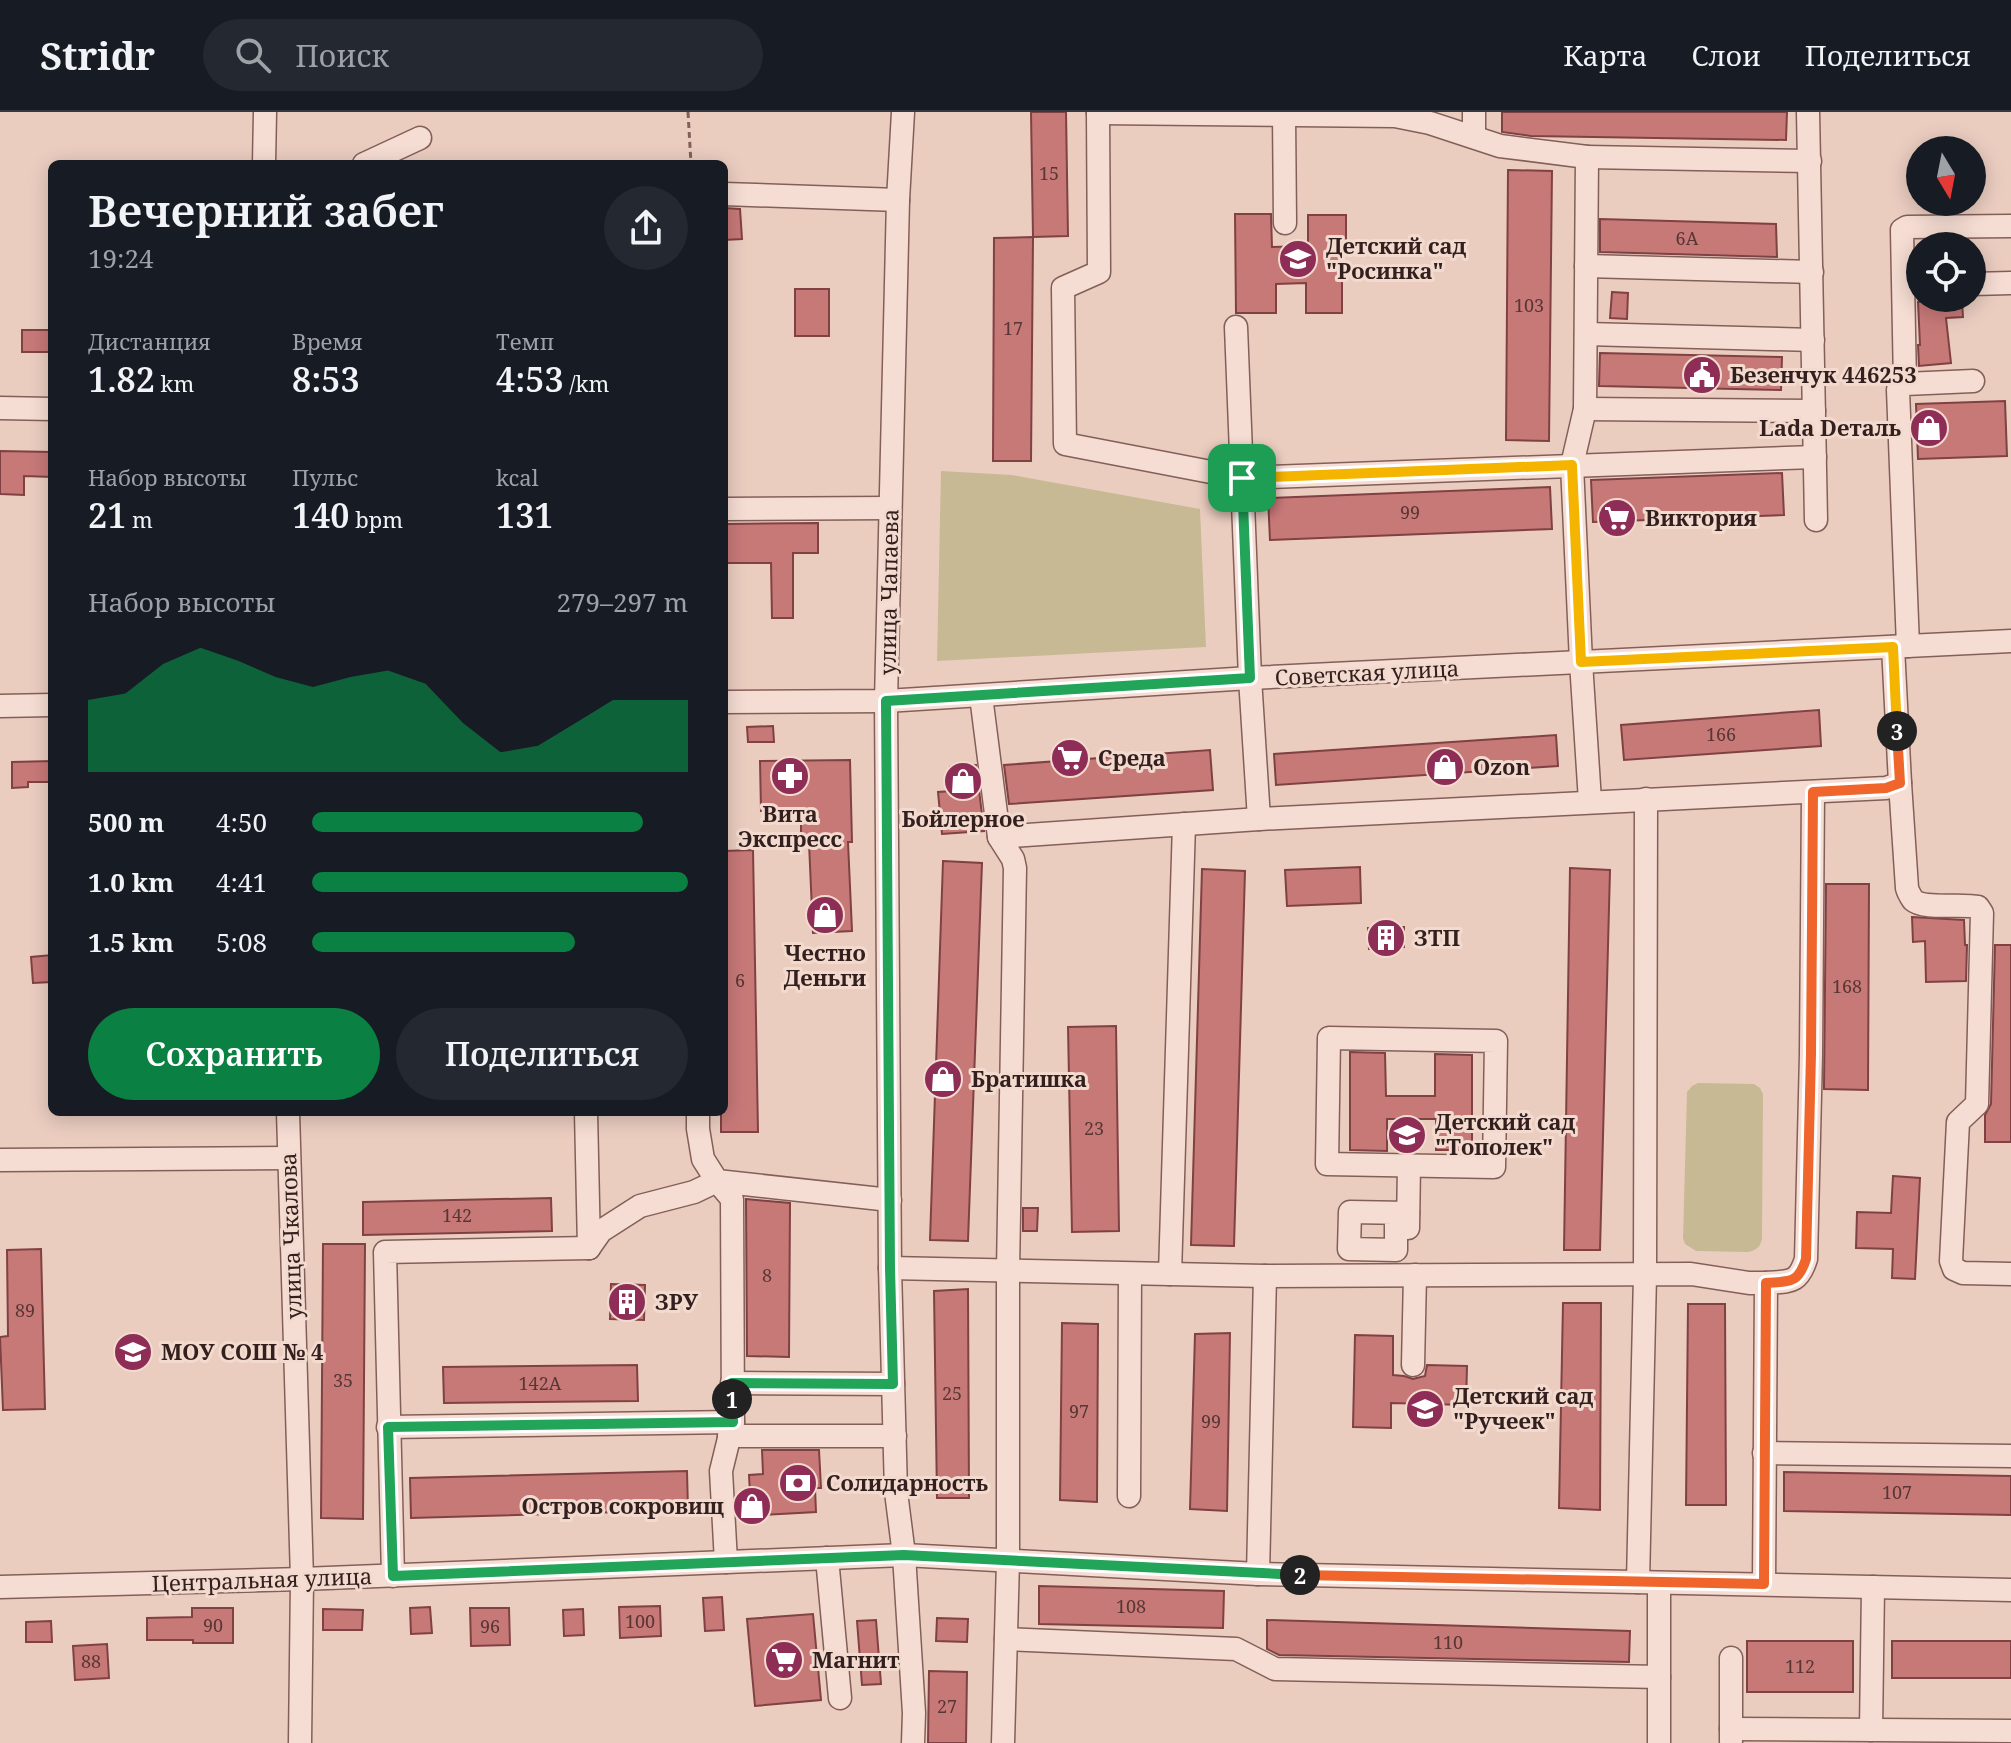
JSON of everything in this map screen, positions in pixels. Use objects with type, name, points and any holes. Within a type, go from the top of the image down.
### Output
[{"type":"street","points":[[264,160],[265,112]]},
{"type":"street","name":"улица Чапаева","points":[[903,112],[898,200],[886,701],[893,1384],[896,1492],[904,1555],[914,1713],[913,1743]]},
{"type":"street","points":[[1474,112],[1474,137]]},
{"type":"street","points":[[1808,112],[1816,520]]},
{"type":"street","points":[[1810,161],[1587,157],[1500,146],[1430,123],[1395,116],[1098,113],[1099,272],[1063,288],[1065,444],[1242,478],[1815,457]]},
{"type":"street","points":[[1284,115],[1285,223]]},
{"type":"street","points":[[373,160],[420,138]]},
{"type":"street","points":[[1587,157],[1585,409],[1572,465],[1590,801]]},
{"type":"street","points":[[728,194],[898,200]]},
{"type":"street","points":[[1906,254],[1902,230],[1907,227],[2011,226]]},
{"type":"street","points":[[1586,266],[1812,272]]},
{"type":"street","points":[[1986,284],[2011,283]]},
{"type":"street","points":[[1905,384],[1909,312]]},
{"type":"street","points":[[1236,327],[1250,678],[1259,819]]},
{"type":"street","points":[[1586,334],[1813,340]]},
{"type":"street","points":[[1973,381],[1905,384],[1898,390],[1900,783],[1907,888],[1912,899],[1921,905],[1970,905],[1978,907],[1982,913],[1977,1104],[1958,1122],[1951,1261],[1954,1269],[1963,1273],[2011,1274]]},
{"type":"street","points":[[0,408],[48,409]]},
{"type":"street","points":[[1585,409],[1814,411]]},
{"type":"street","points":[[728,509],[890,508]]},
{"type":"street","name":"Советская улица","points":[[728,702],[886,701],[1250,678],[2011,641]]},
{"type":"street","points":[[981,696],[999,837],[1015,868],[1008,1271],[1008,1561],[1003,1743]]},
{"type":"street","points":[[0,706],[48,705]]},
{"type":"street","points":[[999,837],[1259,819],[1886,788],[1900,783]]},
{"type":"street","points":[[890,1268],[1265,1276],[1691,1274],[1749,1283],[1790,1281],[1802,1273],[1806,1259],[1813,792]]},
{"type":"street","points":[[1646,799],[1645,1275],[1649,1582],[1659,1677],[1659,1743]]},
{"type":"street","points":[[1170,1274],[1184,824]]},
{"type":"street","points":[[1329,1038],[1496,1041],[1494,1167],[1409,1165],[1327,1164],[1329,1038]]},
{"type":"street","name":"улица Чкалова","points":[[288,1116],[302,1579],[300,1743]]},
{"type":"street","points":[[586,1116],[589,1248]]},
{"type":"street","points":[[698,1116],[703,1159],[732,1199],[731,1429],[721,1471],[726,1562]]},
{"type":"street","points":[[0,1160],[288,1158]]},
{"type":"street","points":[[1409,1165],[1402,1213],[1411,1275],[1413,1365]]},
{"type":"street","points":[[589,1248],[601,1231],[640,1206],[694,1192],[717,1181],[890,1200]]},
{"type":"street","points":[[393,1576],[385,1252],[589,1248]]},
{"type":"street","points":[[1129,1496],[1130,1274]]},
{"type":"street","points":[[1258,1574],[1265,1276]]},
{"type":"street","points":[[1764,1584],[1766,1283]]},
{"type":"street","points":[[732,1383],[893,1384]]},
{"type":"street","points":[[388,1427],[731,1429],[895,1436]]},
{"type":"street","points":[[1764,1453],[2011,1456]]},
{"type":"street","name":"Центральная улица","points":[[0,1587],[393,1576],[904,1555],[1258,1574],[2011,1590]]},
{"type":"street","points":[[827,1558],[840,1698]]},
{"type":"street","points":[[1871,1730],[1873,1587]]},
{"type":"street","points":[[1006,1639],[1236,1649],[1275,1669],[1659,1677]]},
{"type":"street","points":[[1731,1658],[1731,1736],[1871,1730],[2011,1731]]},
{"type":"path","points":[[688,112],[691,160]]},
{"type":"shaded area","points":[[941,471],[1012,475],[1200,509],[1206,647],[937,661]]},
{"type":"shaded area","points":[[1698,1083],[1754,1084],[1763,1094],[1762,1239],[1758,1248],[1748,1252],[1696,1251],[1685,1244],[1683,1238],[1687,1092]]},
{"type":"building","points":[[1031,112],[1066,112],[1068,236],[1033,237]]},
{"type":"building","points":[[1502,112],[1787,112],[1786,140],[1531,136],[1502,132]]},
{"type":"building","points":[[1508,170],[1552,171],[1549,441],[1506,440]]},
{"type":"building","points":[[728,208],[740,209],[742,239],[728,240]]},
{"type":"building","points":[[1235,214],[1271,214],[1272,247],[1308,246],[1308,215],[1346,215],[1346,254],[1342,254],[1342,313],[1306,313],[1306,283],[1276,284],[1276,313],[1236,313]]},
{"type":"building","points":[[1600,219],[1776,224],[1777,257],[1600,252]]},
{"type":"building","points":[[1033,237],[1031,461],[993,461],[994,238]]},
{"type":"building","points":[[795,289],[829,289],[829,336],[795,336]]},
{"type":"building","points":[[1612,292],[1628,293],[1627,319],[1610,318]]},
{"type":"building","points":[[1918,312],[1963,312],[1963,317],[1946,318],[1951,363],[1919,366]]},
{"type":"building","points":[[22,330],[48,330],[48,352],[22,352]]},
{"type":"building","points":[[1600,353],[1782,357],[1781,390],[1599,386]]},
{"type":"building","points":[[2005,401],[2007,456],[1918,459],[1916,404]]},
{"type":"building","points":[[0,451],[48,452],[48,477],[24,476],[24,495],[0,494]]},
{"type":"building","points":[[1782,473],[1784,515],[1593,522],[1591,480]]},
{"type":"building","points":[[1550,487],[1552,529],[1270,540],[1268,498]]},
{"type":"building","points":[[818,523],[818,553],[793,553],[793,618],[772,618],[771,563],[728,563],[728,524]]},
{"type":"building","points":[[1819,710],[1821,746],[1624,760],[1621,725]]},
{"type":"building","points":[[773,726],[774,742],[748,742],[747,727]]},
{"type":"building","points":[[1556,735],[1558,766],[1276,785],[1274,754]]},
{"type":"building","points":[[1210,750],[1213,790],[1009,804],[1004,765]]},
{"type":"building","points":[[850,760],[852,842],[848,842],[852,931],[813,933],[809,843],[801,843],[801,810],[761,811],[760,761]]},
{"type":"building","points":[[48,761],[48,782],[28,782],[28,787],[12,788],[12,762]]},
{"type":"building","points":[[976,765],[984,831],[942,834],[938,792],[952,791],[950,767]]},
{"type":"building","points":[[753,850],[758,1132],[721,1132],[721,1116],[728,1116],[728,851]]},
{"type":"building","points":[[943,861],[982,863],[968,1241],[930,1240]]},
{"type":"building","points":[[1360,867],[1361,903],[1287,906],[1285,870]]},
{"type":"building","points":[[1570,868],[1610,870],[1600,1250],[1564,1250]]},
{"type":"building","points":[[1202,869],[1245,871],[1234,1246],[1191,1245]]},
{"type":"building","points":[[1826,884],[1869,884],[1868,1090],[1824,1089]]},
{"type":"building","points":[[1912,917],[1964,920],[1966,981],[1926,982],[1925,941],[1913,942]]},
{"type":"building","name":"ЗТП","points":[[1404,927],[1404,947],[1369,949],[1368,928]]},
{"type":"building","points":[[1995,945],[2011,945],[2011,1142],[1985,1142],[1985,1115],[1991,1104]]},
{"type":"building","points":[[48,955],[48,982],[33,983],[31,957]]},
{"type":"building","points":[[1116,1026],[1119,1231],[1072,1232],[1068,1027]]},
{"type":"building","points":[[1350,1052],[1385,1053],[1386,1096],[1435,1096],[1435,1054],[1472,1055],[1472,1150],[1436,1150],[1436,1119],[1387,1119],[1387,1151],[1350,1150]]},
{"type":"building","points":[[1893,1176],[1920,1178],[1915,1279],[1892,1278],[1893,1249],[1856,1248],[1857,1212],[1891,1213]]},
{"type":"building","points":[[551,1198],[552,1231],[363,1235],[363,1202]]},
{"type":"building","points":[[746,1199],[790,1203],[789,1357],[747,1356]]},
{"type":"building","points":[[1023,1208],[1038,1208],[1037,1231],[1023,1231]]},
{"type":"building","points":[[323,1244],[365,1244],[363,1519],[321,1518]]},
{"type":"building","points":[[41,1249],[45,1409],[3,1410],[0,1337],[8,1336],[7,1250]]},
{"type":"building","name":"ЗРУ","points":[[611,1284],[645,1285],[644,1320],[610,1319]]},
{"type":"building","points":[[968,1289],[969,1498],[937,1498],[934,1291]]},
{"type":"building","points":[[1563,1303],[1601,1303],[1600,1510],[1559,1508]]},
{"type":"building","points":[[1688,1304],[1725,1304],[1726,1505],[1686,1505]]},
{"type":"building","points":[[1062,1323],[1098,1324],[1097,1502],[1060,1500]]},
{"type":"building","points":[[1230,1333],[1227,1511],[1190,1509],[1195,1334]]},
{"type":"building","points":[[1355,1335],[1393,1336],[1393,1375],[1413,1379],[1425,1376],[1427,1365],[1467,1366],[1466,1405],[1391,1403],[1391,1428],[1353,1427]]},
{"type":"building","points":[[637,1365],[638,1401],[444,1403],[443,1367]]},
{"type":"building","points":[[762,1450],[819,1450],[821,1488],[815,1488],[816,1512],[741,1516],[740,1495],[750,1494],[749,1475],[763,1474]]},
{"type":"building","points":[[687,1471],[688,1510],[411,1518],[410,1478]]},
{"type":"building","points":[[1784,1472],[2011,1476],[2011,1515],[1784,1511]]},
{"type":"building","points":[[1039,1586],[1224,1591],[1223,1628],[1039,1624]]},
{"type":"building","points":[[722,1597],[724,1630],[705,1631],[703,1598]]},
{"type":"building","points":[[660,1606],[661,1636],[620,1638],[619,1607]]},
{"type":"building","points":[[430,1607],[432,1633],[411,1634],[410,1608]]},
{"type":"building","points":[[192,1608],[233,1608],[233,1643],[147,1640],[147,1618],[192,1617]]},
{"type":"building","points":[[470,1608],[509,1608],[510,1645],[471,1646]]},
{"type":"building","points":[[323,1609],[363,1610],[362,1630],[323,1630]]},
{"type":"building","points":[[583,1609],[584,1635],[564,1636],[563,1610]]},
{"type":"building","name":"Магнит","points":[[813,1614],[821,1700],[755,1706],[747,1619]]},
{"type":"building","points":[[937,1618],[968,1619],[967,1642],[936,1641]]},
{"type":"building","points":[[876,1620],[881,1684],[862,1685],[857,1621]]},
{"type":"building","points":[[1267,1620],[1630,1631],[1629,1662],[1279,1655],[1267,1649]]},
{"type":"building","points":[[51,1621],[52,1642],[26,1642],[26,1622]]},
{"type":"building","points":[[1747,1641],[1853,1641],[1853,1692],[1747,1692]]},
{"type":"building","points":[[1892,1641],[2011,1641],[2011,1678],[1892,1678]]},
{"type":"building","points":[[107,1644],[109,1678],[75,1680],[73,1646]]},
{"type":"building","points":[[929,1671],[967,1672],[966,1743],[928,1743]]},
{"type":"place","name":"Детский сад \"Росинка\"","points":[[1298,259]]},
{"type":"place","name":"Безенчук 446253","points":[[1702,375]]},
{"type":"place","name":"Lada Dеталь","points":[[1929,428]]},
{"type":"place","name":"Виктория","points":[[1617,518]]},
{"type":"place","name":"Среда","points":[[1070,758]]},
{"type":"place","name":"Ozon","points":[[1445,767]]},
{"type":"place","name":"Вита Экспресс","points":[[790,776]]},
{"type":"place","name":"Бойлерное","points":[[963,781]]},
{"type":"place","name":"Честно Деньги","points":[[825,915]]},
{"type":"place","name":"ЗТП","points":[[1386,938]]},
{"type":"place","name":"Братишка","points":[[943,1079]]},
{"type":"place","name":"Детский сад \"Тополек\"","points":[[1407,1135]]},
{"type":"place","name":"ЗРУ","points":[[627,1302]]},
{"type":"place","name":"МОУ СОШ № 4","points":[[133,1352]]},
{"type":"place","name":"Детский сад \"Ручеек\"","points":[[1425,1409]]},
{"type":"place","name":"Солидарность","points":[[798,1483]]},
{"type":"place","name":"Остров сокровищ","points":[[752,1506]]},
{"type":"place","name":"Магнит","points":[[784,1660]]},
{"type":"route","points":[[1572,465],[1581,662],[1893,647],[1900,783],[1886,788],[1813,792],[1806,1259],[1802,1273],[1790,1281],[1766,1283],[1764,1584],[1258,1574],[904,1555],[393,1576],[388,1427],[733,1422],[732,1383],[893,1384],[886,701],[1250,678],[1242,478],[1572,465]]}]
